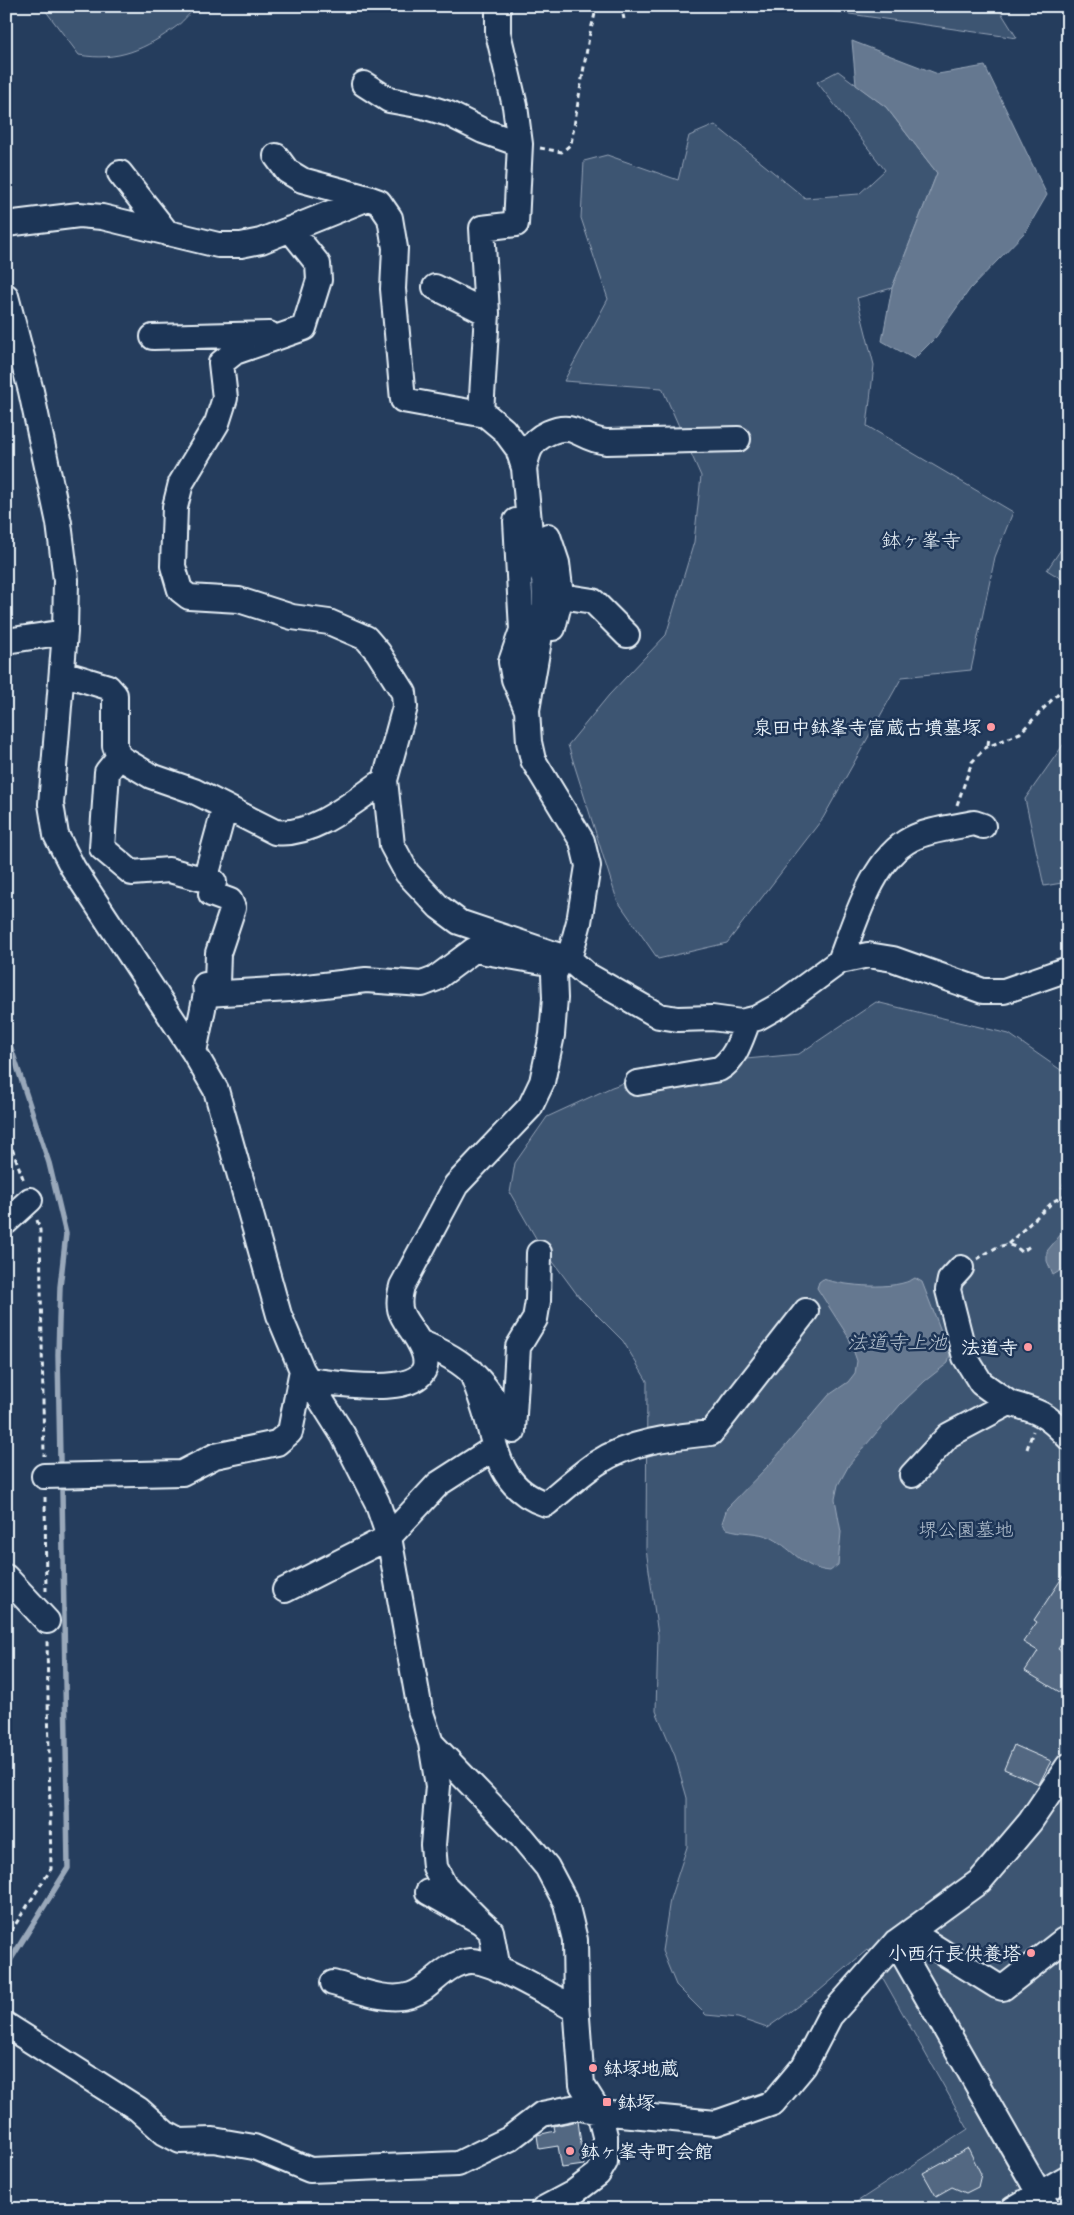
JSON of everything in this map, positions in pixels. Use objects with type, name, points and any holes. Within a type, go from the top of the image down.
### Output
[{"type":"street","points":[[481,414],[487,313],[482,228],[516,224],[520,144],[515,106],[498,33],[498,6]]},
{"type":"street","points":[[364,84],[389,100],[423,106],[449,114],[482,131],[520,144]]},
{"type":"street","points":[[276,156],[287,171],[302,180],[380,202],[390,218],[395,248],[393,289],[403,400],[486,414],[504,430],[518,450],[525,477],[530,533],[544,579],[545,606],[528,710],[529,742],[534,760],[582,842],[588,866],[579,922],[564,962],[554,974],[555,998],[552,1035],[542,1082],[530,1107],[456,1185],[402,1286],[398,1302],[401,1315],[419,1342],[425,1356],[424,1368],[417,1378],[404,1385],[384,1387],[305,1375]]},
{"type":"street","points":[[120,173],[167,233]]},
{"type":"street","points":[[6,224],[79,215],[102,217],[218,245],[241,245],[262,240],[368,198]]},
{"type":"street","points":[[290,229],[318,264],[319,280],[304,328],[235,352],[221,363],[225,398],[217,422],[181,482],[175,507],[173,566],[180,590],[189,597],[239,600],[292,617],[329,622],[366,638],[378,652],[404,693],[405,707],[385,780],[392,844],[407,872],[439,906],[459,922],[564,962],[659,1016],[678,1019],[712,1018],[748,1021],[757,1018],[780,1005],[840,961],[868,955],[893,959],[983,991],[1004,991],[1068,969]]},
{"type":"street","points":[[435,287],[487,313]]},
{"type":"street","points":[[6,296],[31,391],[59,523],[66,580],[65,632],[51,804],[56,835],[73,868],[194,1052],[216,1090],[279,1315],[305,1375],[343,1435],[377,1502],[389,1537],[420,1710],[431,1743],[438,1786],[433,1845],[435,1867],[444,1885],[491,1931],[498,1969]]},
{"type":"street","points":[[153,337],[290,333]]},
{"type":"street","points":[[528,710],[514,679],[511,662],[522,630],[515,510],[525,477],[530,448],[542,436],[558,429],[572,430],[589,440],[606,442],[738,439]]},
{"type":"street","points":[[538,655],[549,644],[561,596],[557,564],[548,536]]},
{"type":"street","points":[[561,596],[592,601],[626,635]]},
{"type":"street","points":[[6,641],[65,632]]},
{"type":"street","points":[[62,673],[108,687],[115,695],[115,746],[119,757],[151,776],[194,791],[275,832],[286,834],[315,824],[385,780]]},
{"type":"street","points":[[119,757],[107,772],[102,848],[132,873],[170,870],[214,882],[211,894],[230,901],[233,908],[218,954],[217,984],[205,985],[206,994],[194,1052]]},
{"type":"street","points":[[205,880],[225,807]]},
{"type":"street","points":[[840,961],[872,880],[892,855],[910,839],[974,823],[983,826]]},
{"type":"street","points":[[206,994],[290,989],[366,980],[422,984],[435,979],[474,950],[564,962]]},
{"type":"street","points":[[638,1083],[698,1074],[728,1064],[748,1021]]},
{"type":"street","points":[[6,1222],[30,1200]]},
{"type":"street","points":[[419,1342],[440,1350],[471,1371],[489,1389],[513,1431],[518,1347],[535,1319],[538,1300],[540,1253]]},
{"type":"street","points":[[961,1268],[950,1280],[948,1290],[965,1357],[981,1383],[1009,1403],[1040,1412],[1055,1422],[1068,1437]]},
{"type":"street","points":[[471,1371],[494,1448],[502,1468],[516,1488],[533,1500],[546,1504],[598,1463],[628,1448],[669,1438],[711,1433],[806,1311]]},
{"type":"street","points":[[44,1476],[182,1473],[215,1456],[277,1444],[290,1432],[305,1375]]},
{"type":"street","points":[[912,1475],[949,1435],[1009,1403]]},
{"type":"street","points":[[285,1590],[389,1537],[438,1484],[494,1448]]},
{"type":"street","points":[[6,1577],[47,1621]]},
{"type":"street","points":[[431,1743],[522,1837],[547,1868],[566,1903],[576,1940],[576,2010],[582,2084],[599,2112],[605,2136],[605,2162],[598,2174],[573,2193],[543,2209]]},
{"type":"street","points":[[6,2025],[138,2109],[165,2133],[180,2141],[212,2140],[269,2152],[310,2170],[458,2164],[509,2139],[542,2114],[577,2107],[599,2112],[716,2123],[773,2103],[804,2066],[830,2016],[903,1937],[980,1880],[1030,1822],[1065,1774]]},
{"type":"street","points":[[428,1892],[481,1922]]},
{"type":"street","points":[[903,1937],[1004,1988],[1066,1936]]},
{"type":"street","points":[[903,1937],[1044,2201]]},
{"type":"street","points":[[333,1983],[388,1998],[412,1995],[452,1966],[470,1961],[492,1965],[576,2010]]},
{"type":"street","points":[[1014,2209],[1044,2201],[1064,2166]]},
{"type":"path","points":[[520,144],[562,152],[570,144],[589,36],[597,6]]},
{"type":"path","points":[[622,6],[624,18]]},
{"type":"path","points":[[948,829],[972,762],[987,746],[1020,733],[1068,683]]},
{"type":"path","points":[[987,746],[989,737]]},
{"type":"path","points":[[6,1132],[40,1230],[51,1869],[6,1939]]},
{"type":"path","points":[[1008,1244],[1054,1201],[1068,1193]]},
{"type":"path","points":[[961,1268],[996,1247],[1008,1244],[1016,1246],[1022,1252],[1030,1246]]},
{"type":"path","points":[[1064,2166],[1068,2151]]},
{"type":"green space","points":[[42,6],[200,6],[177,26],[143,47],[119,55],[93,57],[79,55]]},
{"type":"green space","points":[[794,6],[997,6],[1017,38],[822,10]]},
{"type":"green space","points":[[838,71],[886,107],[937,173],[892,288],[857,298],[874,365],[867,426],[1013,512],[995,557],[971,670],[902,677],[823,818],[727,943],[658,959],[617,900],[568,745],[609,695],[666,635],[694,542],[701,476],[662,388],[564,381],[608,299],[581,218],[584,161],[607,155],[678,180],[689,136],[715,125],[805,198],[859,194],[885,170],[817,82]]},
{"type":"green space","points":[[1068,539],[1068,588],[1060,578],[1047,570]]},
{"type":"green space","points":[[1068,738],[1068,882],[1044,886],[1025,799]]},
{"type":"green space","name":"堺公園墓地","points":[[876,1002],[1009,1034],[1068,1075],[1068,1174],[1061,1188],[1068,1187],[1068,2209],[846,2209],[968,2129],[867,1950],[819,1991],[767,2028],[738,2018],[706,2015],[676,1985],[662,1951],[670,1899],[687,1847],[687,1798],[675,1756],[656,1711],[658,1635],[646,1549],[647,1381],[623,1341],[579,1297],[537,1240],[510,1193],[515,1163],[547,1117],[612,1087],[673,1066],[799,1054]]},
{"type":"water","points":[[852,41],[938,74],[985,66],[1047,195],[1026,231],[970,289],[936,337],[914,359],[882,341],[892,288],[937,173],[886,107],[856,85]]},
{"type":"water","points":[[1068,1200],[1068,1266],[1053,1275],[1047,1261],[1047,1251],[1062,1233],[1065,1223],[1062,1205]]},
{"type":"water","name":"法道寺上池","points":[[915,1278],[922,1282],[950,1354],[948,1363],[925,1381],[900,1405],[849,1465],[838,1485],[835,1499],[841,1532],[838,1565],[830,1571],[821,1570],[806,1563],[772,1538],[761,1534],[727,1529],[722,1523],[727,1508],[770,1464],[829,1395],[848,1382],[855,1373],[857,1361],[849,1338],[817,1288],[819,1282],[823,1279],[844,1284],[883,1286],[895,1285]]},
{"type":"building","points":[[1068,1569],[1068,1634],[1058,1649],[1068,1655],[1068,1697],[1025,1671],[1038,1651],[1023,1642],[1037,1622],[1034,1620]]},
{"type":"building","points":[[1014,1745],[1051,1761],[1039,1784],[1004,1769]]},
{"type":"building","points":[[578,2121],[584,2165],[562,2168],[558,2146],[539,2149],[537,2135],[555,2131],[554,2126]]},
{"type":"building","points":[[968,2148],[981,2174],[978,2187],[966,2193],[952,2187],[936,2196],[923,2173]]},
{"type":"waterway","points":[[6,1033],[49,1163],[66,1234],[60,1287],[58,1355],[60,1460]]},
{"type":"waterway","points":[[6,1967],[68,1868],[62,1491]]},
{"type":"place","name":"泉田中鉢峯寺富蔵古墳墓塚","points":[[991,727]]},
{"type":"place","name":"法道寺","points":[[1028,1347]]},
{"type":"place","name":"小西行長供養塔","points":[[1031,1953]]},
{"type":"place","name":"鉢塚地蔵","points":[[593,2068]]},
{"type":"place","name":"鉢塚","points":[[607,2102]]},
{"type":"place","name":"鉢ヶ峯寺町会館","points":[[570,2151]]},
{"type":"district","name":"鉢ヶ峯寺","points":[[921,540]]}]
